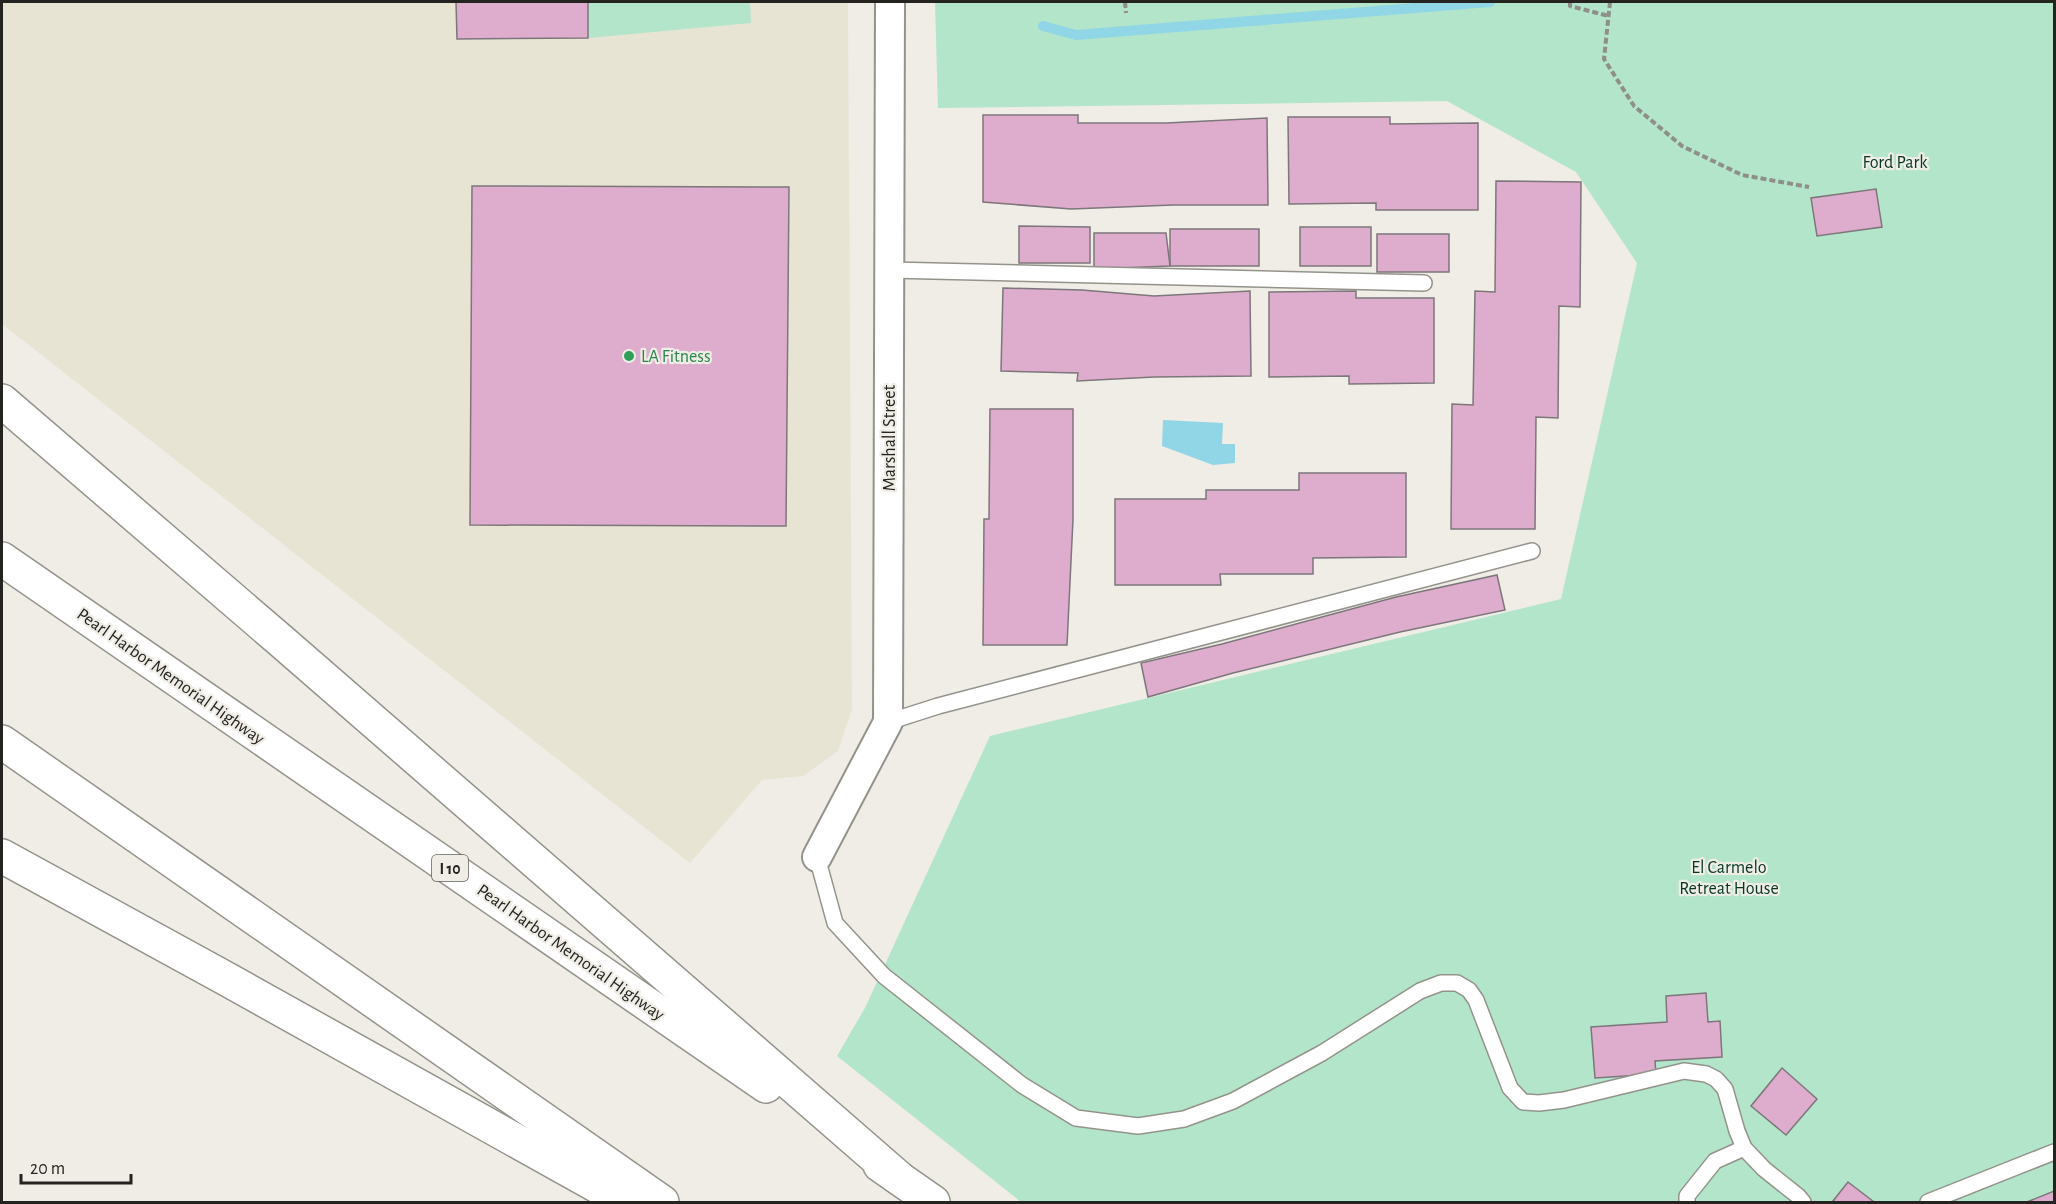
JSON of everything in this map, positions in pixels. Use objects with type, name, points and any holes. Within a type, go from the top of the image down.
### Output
[{"type":"highway","points":[[2,401],[898,1178]]},
{"type":"highway","name":"Pearl Harbor Memorial Highway","points":[[2,559],[933,1203]]},
{"type":"highway","points":[[2,742],[662,1203]]},
{"type":"highway","points":[[2,856],[626,1203]]},
{"type":"street","name":"Marshall Street","points":[[817,857],[888,722],[890,2]]},
{"type":"lane","points":[[890,270],[1424,283]]},
{"type":"lane","points":[[888,722],[938,706],[1532,551]]},
{"type":"lane","points":[[817,857],[835,923],[884,976],[1022,1086],[1076,1118],[1138,1126],[1184,1119],[1233,1101],[1322,1053],[1420,991],[1441,983],[1457,983],[1469,990],[1476,1000],[1510,1088],[1523,1102],[1564,1100],[1684,1071],[1706,1074],[1716,1079],[1725,1089],[1744,1148],[1803,1203]]},
{"type":"lane","points":[[1687,1203],[1686,1196],[1715,1161],[1744,1148]]},
{"type":"lane","points":[[1928,1203],[2055,1152]]},
{"type":"path","points":[[1125,2],[1126,13]]},
{"type":"path","points":[[1610,2],[1604,59],[1634,106],[1682,146],[1742,175],[1809,187]]},
{"type":"path","points":[[1570,4],[1609,16]]},
{"type":"shaded area","points":[[2,2],[848,2],[852,709],[838,751],[803,776],[762,780],[690,863],[2,324]]},
{"type":"green space","points":[[588,2],[750,2],[751,23],[588,38]]},
{"type":"green space","name":"El Carmelo Retreat House","points":[[935,2],[2054,2],[2054,1202],[1021,1202],[837,1056],[865,1008],[990,736],[1561,599],[1637,263],[1576,172],[1447,101],[938,108]]},
{"type":"water","points":[[1163,420],[1223,423],[1222,444],[1235,444],[1235,463],[1213,465],[1162,446]]},
{"type":"building","points":[[456,2],[588,2],[588,38],[457,39]]},
{"type":"building","points":[[983,115],[1078,115],[1078,123],[1166,123],[1267,118],[1268,205],[1173,205],[1071,209],[983,202]]},
{"type":"building","points":[[1288,117],[1390,117],[1390,124],[1478,123],[1478,210],[1376,210],[1376,203],[1289,204]]},
{"type":"building","points":[[1496,181],[1581,182],[1580,307],[1559,306],[1558,418],[1536,417],[1535,529],[1451,529],[1452,404],[1473,405],[1475,291],[1495,292]]},
{"type":"building","name":"LA Fitness","points":[[472,186],[789,187],[786,526],[470,525]]},
{"type":"building","points":[[1876,189],[1882,227],[1817,236],[1811,198]]},
{"type":"building","points":[[1019,226],[1090,227],[1090,263],[1019,263]]},
{"type":"building","points":[[1300,227],[1371,227],[1371,266],[1300,266]]},
{"type":"building","points":[[1170,229],[1259,229],[1259,266],[1170,266]]},
{"type":"building","points":[[1094,233],[1166,233],[1170,266],[1094,269]]},
{"type":"building","points":[[1377,234],[1449,234],[1449,272],[1377,272]]},
{"type":"building","points":[[1003,288],[1082,290],[1154,296],[1250,291],[1251,376],[1077,381],[1078,373],[1001,371]]},
{"type":"building","points":[[1356,291],[1356,298],[1434,298],[1434,383],[1349,384],[1349,376],[1269,377],[1269,292]]},
{"type":"building","points":[[990,409],[1073,409],[1073,519],[1067,645],[983,645],[984,519],[989,519]]},
{"type":"building","points":[[1299,473],[1406,473],[1406,557],[1313,558],[1313,574],[1220,574],[1221,585],[1115,585],[1115,499],[1206,499],[1206,490],[1299,490]]},
{"type":"building","points":[[1497,575],[1505,610],[1400,632],[1233,673],[1148,697],[1141,663],[1222,644],[1396,597]]},
{"type":"building","points":[[1706,993],[1708,1022],[1720,1021],[1722,1057],[1655,1061],[1656,1074],[1595,1078],[1591,1027],[1667,1022],[1666,996]]},
{"type":"building","points":[[1782,1068],[1817,1099],[1786,1135],[1751,1106]]},
{"type":"building","points":[[1848,1182],[1874,1202],[1833,1201]]},
{"type":"building","points":[[2054,1191],[2054,1202],[2027,1202]]},
{"type":"waterway","points":[[1043,26],[1076,35],[1490,2]]},
{"type":"place","name":"LA Fitness","points":[[629,356]]},
{"type":"park label","name":"Ford Park","points":[[1895,162]]}]
